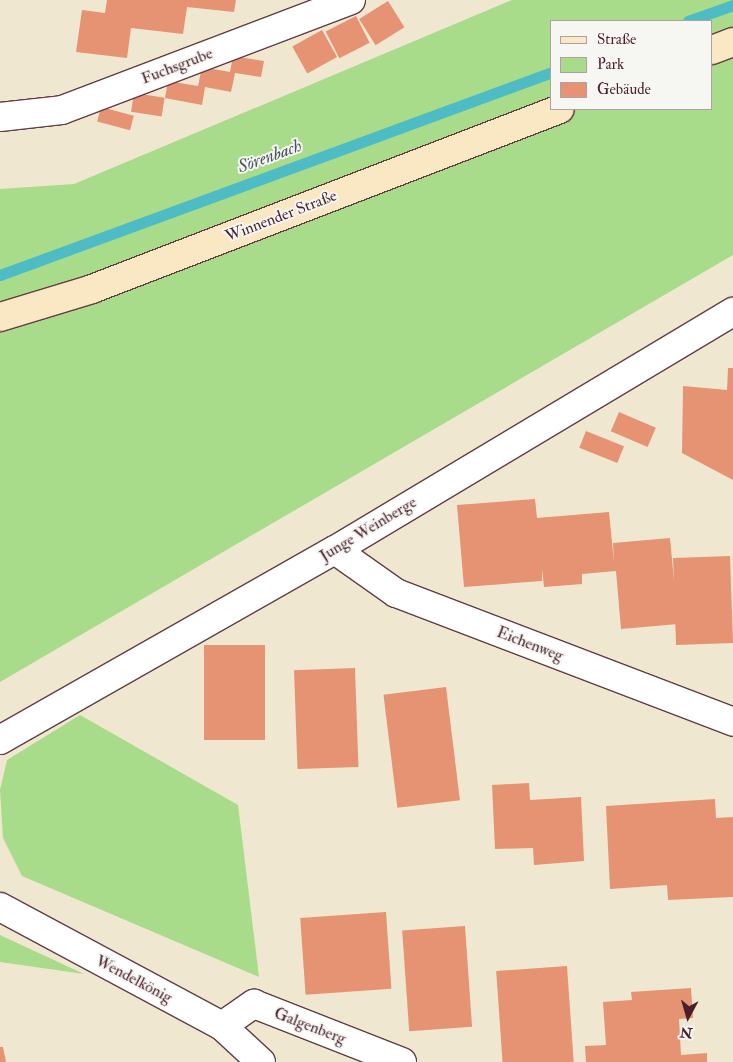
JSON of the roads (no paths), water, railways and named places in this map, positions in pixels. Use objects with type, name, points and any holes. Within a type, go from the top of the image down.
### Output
[{"type":"street","name":"Fuchsgrube","points":[[0,117],[62,110],[351,0]]},
{"type":"street","points":[[713,50],[733,42]]},
{"type":"street","name":"Winnender Straße","points":[[0,317],[92,289],[557,110]]},
{"type":"street","name":"Junge Weinberge","points":[[0,740],[335,550],[733,312]]},
{"type":"street","name":"Eichenweg","points":[[335,550],[396,593],[733,722]]},
{"type":"street","name":"Wendelkönig","points":[[0,907],[222,1026],[261,1062]]},
{"type":"street","name":"Galgenberg","points":[[222,1026],[254,1004],[402,1062]]},
{"type":"waterway","name":"Sörenbach","points":[[691,20],[733,5]]},
{"type":"waterway","name":"Sörenbach","points":[[0,275],[550,73]]}]
